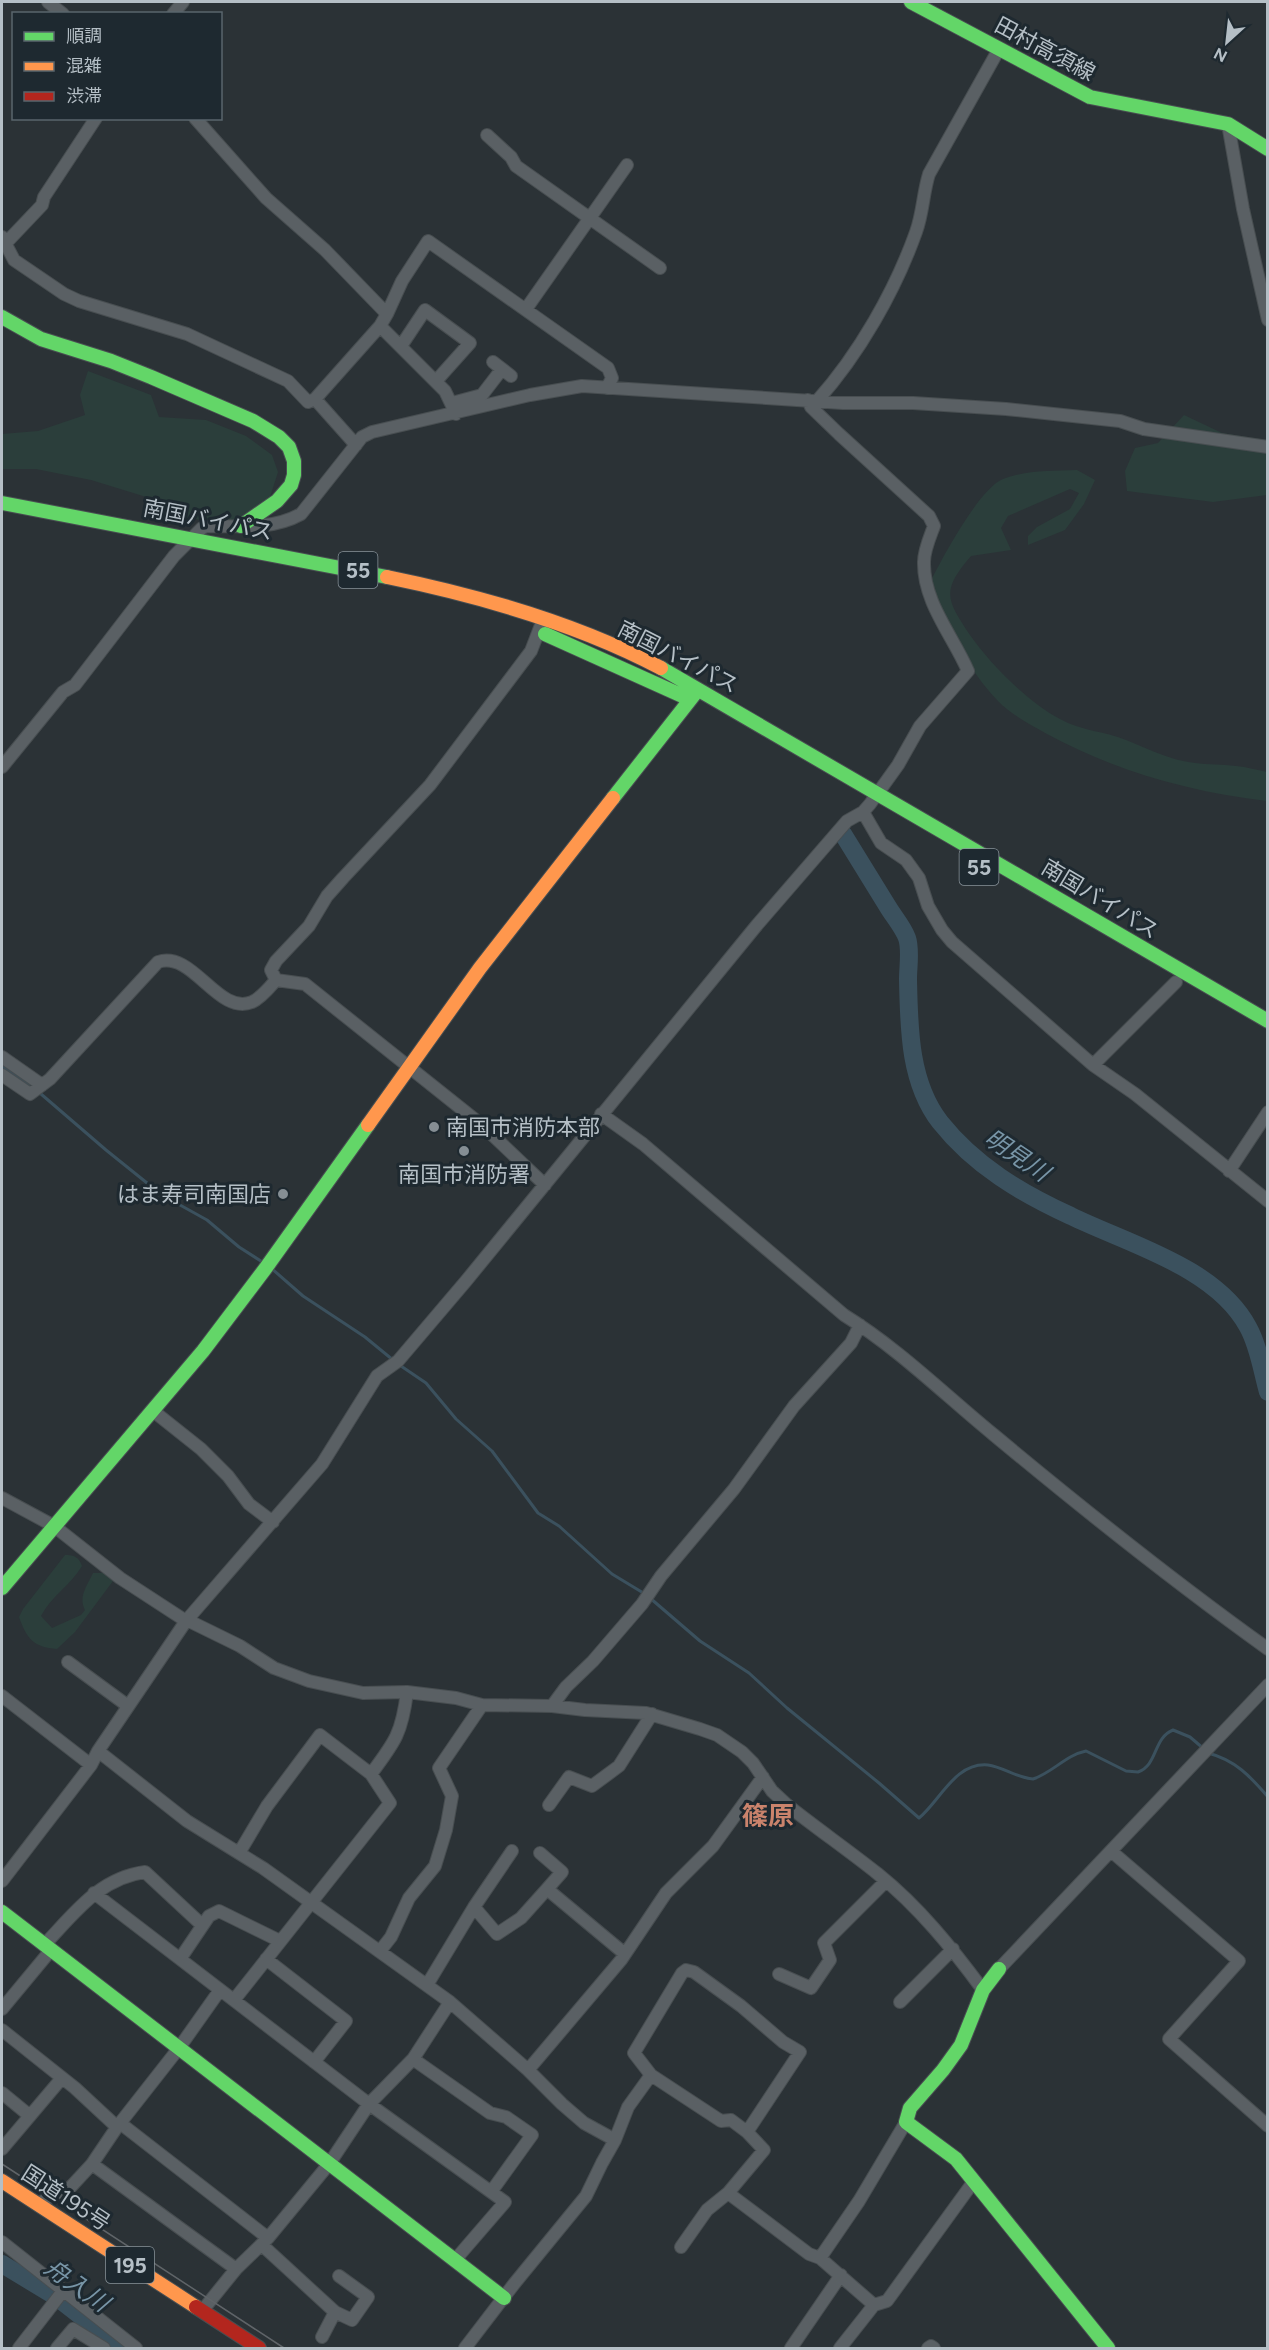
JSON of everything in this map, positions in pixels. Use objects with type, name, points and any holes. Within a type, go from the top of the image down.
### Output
[{"type":"main road","name":"田村高須線","points":[[910,2],[1090,97],[1228,124],[1268,149]]},
{"type":"main road","points":[[2,317],[30,335],[111,361],[246,418],[285,442],[295,462],[292,482],[286,493],[241,526]]},
{"type":"main road","name":"南国バイパス","points":[[2,503],[438,587],[645,660],[695,694],[870,802],[1268,1035]]},
{"type":"main road","name":"南国バイパス","points":[[71,530],[358,584],[446,604]]},
{"type":"main road","name":"南国バイパス","points":[[477,613],[541,625]]},
{"type":"main road","points":[[2,1588],[203,1351],[267,1266],[480,968],[695,694]]},
{"type":"main road","name":"南国バイパス","points":[[870,802],[1268,1021]]},
{"type":"main road","points":[[2,1912],[504,2298]]},
{"type":"main road","points":[[999,1969],[983,1990],[961,2044],[943,2070],[910,2108],[906,2121],[910,2127],[956,2159],[1108,2349]]},
{"type":"main road","name":"国道195号","points":[[2,2181],[259,2349]]},
{"type":"street","points":[[48,2],[60,12]]},
{"type":"street","points":[[2,1881],[91,1765],[98,1751],[187,1620],[322,1464],[377,1376],[396,1362],[545,1185],[757,926],[847,821],[870,802],[897,765],[920,726],[968,671],[926,585],[923,561],[934,526],[929,516],[811,407],[812,400],[834,383],[860,346],[902,266],[917,230],[929,174],[999,49]]},
{"type":"street","points":[[95,120],[44,197],[42,205],[3,241],[14,260],[64,294],[79,301],[187,334],[288,381],[309,402],[315,399],[380,326],[402,281],[428,241],[608,368],[612,378],[607,388]]},
{"type":"street","points":[[197,120],[266,198],[325,250],[387,314]]},
{"type":"street","points":[[1228,124],[1243,209],[1268,320]]},
{"type":"street","points":[[487,135],[512,157],[516,166],[660,268]]},
{"type":"street","points":[[526,309],[627,165]]},
{"type":"street","points":[[401,346],[424,310],[470,343],[436,381]]},
{"type":"street","points":[[380,326],[446,391],[454,408]]},
{"type":"street","points":[[454,408],[482,395],[502,369]]},
{"type":"street","points":[[2,767],[63,692],[75,685],[181,550],[202,528],[270,525],[289,521],[301,514],[362,438],[372,432],[454,408],[582,386],[1006,409],[1120,421],[1144,429],[1268,447]]},
{"type":"street","points":[[315,399],[356,445]]},
{"type":"street","points":[[276,980],[271,970],[276,961],[309,926],[327,896],[430,785],[531,651],[541,625]]},
{"type":"street","points":[[870,802],[881,843],[906,860],[919,878],[928,906],[952,942],[1093,1065],[1135,1094],[1268,1201]]},
{"type":"street","points":[[2,1076],[30,1094],[88,1039],[158,962],[167,959],[179,962],[224,996],[239,1004],[252,1002],[260,997],[276,980]]},
{"type":"street","points":[[276,980],[305,984],[483,1126],[545,1185]]},
{"type":"street","points":[[1093,1065],[1176,982]]},
{"type":"street","points":[[2,1057],[42,1084]]},
{"type":"street","points":[[1229,1171],[1268,1112]]},
{"type":"street","points":[[601,1114],[643,1144],[844,1315],[880,1339],[1172,1580],[1268,1649]]},
{"type":"street","points":[[552,1706],[566,1687],[593,1661],[647,1597],[661,1576],[734,1489],[794,1406],[852,1343],[860,1325]]},
{"type":"street","points":[[153,1410],[201,1449],[228,1476],[249,1504],[273,1522]]},
{"type":"street","points":[[2,1498],[54,1526],[120,1578],[187,1620],[240,1646],[274,1668],[309,1681],[363,1692],[407,1692],[456,1698],[482,1705],[552,1706],[652,1714],[717,1735],[753,1762],[786,1804],[886,1881],[954,1949],[983,1990]]},
{"type":"street","points":[[68,1662],[128,1706]]},
{"type":"street","points":[[999,1969],[1268,1685]]},
{"type":"street","points":[[371,1774],[394,1744],[403,1723],[407,1692]]},
{"type":"street","points":[[2,1696],[91,1765]]},
{"type":"street","points":[[380,1951],[391,1937],[409,1898],[435,1866],[446,1830],[452,1796],[439,1768],[482,1705]]},
{"type":"street","points":[[549,1805],[569,1777],[592,1786],[619,1766],[652,1714]]},
{"type":"street","points":[[234,2000],[390,1803],[371,1774],[320,1735],[267,1806],[239,1853]]},
{"type":"street","points":[[98,1751],[187,1821],[239,1853],[450,2002],[528,2070],[584,2123],[615,2140]]},
{"type":"street","points":[[528,2070],[625,1954],[654,1909],[712,1846],[763,1777]]},
{"type":"street","points":[[427,1985],[474,1907],[512,1851]]},
{"type":"street","points":[[1111,1851],[1239,1961],[1169,2040],[1268,2126]]},
{"type":"street","points":[[474,1907],[497,1934],[521,1918],[562,1872],[540,1853]]},
{"type":"street","points":[[2,2009],[47,1947],[94,1893],[132,1874],[144,1872],[202,1925]]},
{"type":"street","points":[[779,1974],[811,1988],[830,1960],[824,1943],[886,1881]]},
{"type":"street","points":[[547,1889],[625,1954]]},
{"type":"street","points":[[94,1893],[369,2104],[505,2202],[455,2260]]},
{"type":"street","points":[[180,1959],[202,1925],[214,1912],[219,1911],[280,1941]]},
{"type":"street","points":[[900,2002],[954,1949]]},
{"type":"street","points":[[266,1959],[346,2021],[314,2062]]},
{"type":"street","points":[[681,2247],[707,2210],[728,2193],[764,2150],[747,2132],[731,2120],[721,2121],[651,2075],[634,2053],[682,1973],[686,1971],[694,1972],[741,2006],[783,2042],[800,2052],[747,2132]]},
{"type":"street","points":[[38,2205],[55,2193],[67,2192],[92,2164],[118,2125],[220,1990]]},
{"type":"street","points":[[202,2311],[236,2269],[265,2242],[329,2164],[369,2104],[413,2059],[450,2002]]},
{"type":"street","points":[[2,2030],[265,2242],[335,2312],[352,2320],[368,2297],[339,2276]]},
{"type":"street","points":[[413,2059],[490,2113],[506,2117],[532,2135],[491,2192]]},
{"type":"street","points":[[465,2349],[586,2196],[615,2140],[628,2107],[651,2075]]},
{"type":"street","points":[[2,2150],[62,2078]]},
{"type":"street","points":[[2,2093],[30,2116]]},
{"type":"street","points":[[820,2258],[859,2201],[906,2121]]},
{"type":"street","points":[[92,2164],[236,2269]]},
{"type":"street","points":[[840,2349],[874,2305],[887,2301],[974,2181]]},
{"type":"street","points":[[728,2193],[809,2254],[820,2258],[874,2305]]},
{"type":"street","points":[[3,2246],[136,2349]]},
{"type":"street","points":[[791,2349],[841,2275]]},
{"type":"street","points":[[19,2349],[63,2291]]},
{"type":"street","points":[[322,2337],[335,2312]]},
{"type":"street","points":[[57,2349],[73,2329],[104,2349]]},
{"type":"street","points":[[928,2349],[931,2346],[934,2349]]},
{"type":"green space","points":[[88,371],[151,395],[159,417],[206,420],[246,436],[272,455],[278,472],[270,497],[250,514],[226,523],[187,518],[143,496],[91,480],[36,469],[2,469],[2,434],[38,431],[85,415],[80,395]]},
{"type":"green space","points":[[1184,415],[1222,433],[1267,440],[1267,495],[1213,502],[1127,491],[1125,471],[1135,448],[1158,443]]},
{"type":"green space","points":[[1077,470],[1095,480],[1084,504],[1065,530],[1028,545],[1028,536],[1037,527],[1070,509],[1079,493],[1070,489],[1008,516],[1001,528],[1011,550],[971,556],[961,568],[951,587],[950,595],[956,612],[970,635],[999,670],[1023,693],[1048,712],[1076,726],[1118,737],[1159,754],[1186,762],[1240,766],[1267,772],[1267,801],[1181,786],[1126,769],[1073,747],[1028,723],[1003,706],[977,676],[959,648],[927,589],[971,511],[993,485],[1003,479],[1030,472]]},
{"type":"green space","points":[[65,1555],[76,1557],[82,1566],[50,1602],[41,1616],[52,1628],[81,1615],[85,1610],[83,1596],[93,1573],[108,1573],[113,1581],[75,1632],[57,1649],[49,1648],[37,1644],[28,1636],[19,1617]]},
{"type":"waterway","name":"明見川","points":[[843,834],[907,938],[909,1016],[913,1054],[922,1090],[940,1122],[968,1152],[1017,1188],[1071,1216],[1169,1260],[1215,1288],[1234,1306],[1248,1327],[1258,1351],[1268,1392]]},
{"type":"waterway","points":[[2,1066],[29,1085]]},
{"type":"waterway","points":[[41,1094],[152,1187],[207,1220],[239,1247],[264,1263]]},
{"type":"waterway","points":[[271,1268],[303,1296],[365,1337],[393,1360]]},
{"type":"waterway","points":[[398,1364],[426,1383],[456,1419],[492,1451],[538,1513],[559,1526],[612,1574],[645,1594]]},
{"type":"waterway","points":[[650,1598],[700,1641],[749,1673],[787,1708],[919,1818],[957,1776],[976,1766],[994,1766],[1021,1777],[1033,1779],[1072,1756],[1086,1751],[1126,1771],[1138,1772],[1149,1764],[1162,1739],[1173,1730],[1190,1737],[1204,1749]]},
{"type":"waterway","points":[[1208,1753],[1234,1764],[1268,1797]]},
{"type":"waterway","name":"舟入川","points":[[2,2264],[55,2296],[122,2348]]},
{"type":"tram line","points":[[2,2164],[284,2348]]},
{"type":"traffic: fast","points":[[911,2],[1090,97],[1228,124],[1268,149]]},
{"type":"traffic: fast","points":[[2,317],[41,339],[111,361],[151,377],[253,421],[279,437],[289,447],[294,461],[291,485],[277,501],[241,526]]},
{"type":"traffic: fast","points":[[2,503],[387,577]]},
{"type":"traffic: fast","points":[[545,634],[685,697]]},
{"type":"traffic: fast","points":[[661,668],[1268,1021]]},
{"type":"traffic: fast","points":[[613,798],[697,691]]},
{"type":"traffic: fast","points":[[2,1588],[203,1351],[368,1125]]},
{"type":"traffic: fast","points":[[2,1912],[504,2298]]},
{"type":"traffic: fast","points":[[999,1969],[983,1990],[961,2045],[910,2108],[906,2122],[956,2159],[1108,2348]]},
{"type":"traffic: slow","points":[[387,577],[492,602],[561,624],[661,668]]},
{"type":"traffic: slow","points":[[368,1125],[480,968],[613,798]]},
{"type":"traffic: slow","points":[[2,2181],[196,2307]]},
{"type":"traffic: jam","points":[[196,2307],[259,2348]]},
{"type":"place","name":"南国市消防本部","points":[[434,1127]]},
{"type":"place","name":"南国市消防署","points":[[464,1151]]},
{"type":"place","name":"はま寿司南国店","points":[[283,1194]]},
{"type":"district","name":"篠原","points":[[768,1816]]}]
